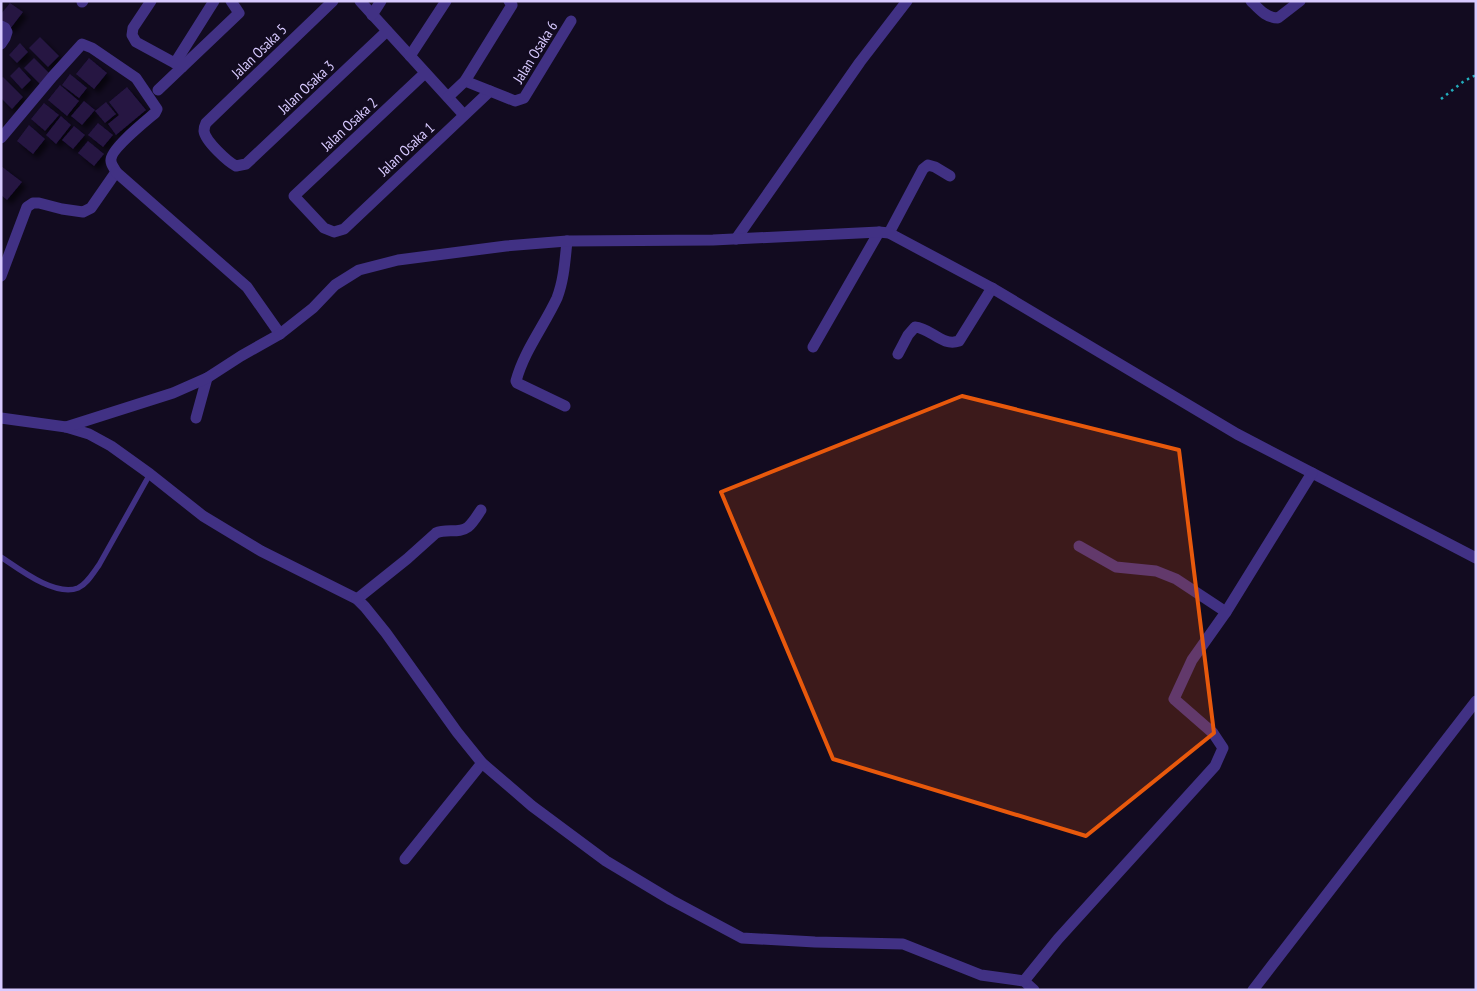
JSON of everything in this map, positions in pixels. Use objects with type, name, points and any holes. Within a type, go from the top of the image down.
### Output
[{"type":"street","points":[[150,1],[133,28],[132,35],[136,42],[178,65]]},
{"type":"street","points":[[158,90],[178,65],[214,1]]},
{"type":"street","points":[[178,65],[239,13],[231,1]]},
{"type":"street","name":"Jalan Osaka 5","points":[[246,164],[236,166],[228,162],[206,137],[204,131],[206,123],[334,1]]},
{"type":"street","points":[[360,1],[464,115]]},
{"type":"street","points":[[372,15],[381,1]]},
{"type":"street","points":[[410,56],[446,1]]},
{"type":"street","points":[[736,239],[860,62],[907,1]]},
{"type":"street","points":[[1251,1],[1267,16],[1273,18],[1278,18],[1300,1]]},
{"type":"street","points":[[448,97],[465,81],[510,3]]},
{"type":"street","name":"Jalan Osaka 6","points":[[490,91],[515,101],[524,98],[571,22]]},
{"type":"street","points":[[1,26],[7,32],[1,44]]},
{"type":"street","name":"Jalan Osaka 3","points":[[246,164],[387,32]]},
{"type":"street","points":[[1,138],[82,44],[92,48],[136,78],[157,109],[118,147],[112,155],[110,162],[116,172],[247,287],[280,334]]},
{"type":"street","name":"Jalan Osaka 2","points":[[344,229],[334,232],[324,228],[294,196],[425,73]]},
{"type":"street","points":[[465,81],[490,91]]},
{"type":"street","name":"Jalan Osaka 1","points":[[344,229],[490,91]]},
{"type":"street","points":[[813,347],[923,169],[928,164],[950,176]]},
{"type":"street","points":[[1,276],[27,207],[39,202],[83,212],[91,208],[116,172]]},
{"type":"street","points":[[66,427],[173,393],[207,378],[280,334],[313,308],[335,285],[359,270],[408,259],[506,246],[567,241],[736,239],[884,232],[992,288],[1237,434],[1476,558]]},
{"type":"street","points":[[565,406],[516,381],[523,359],[557,298],[562,283],[567,241]]},
{"type":"street","points":[[898,354],[908,335],[915,327],[922,327],[948,343],[959,341],[992,288]]},
{"type":"street","points":[[196,418],[207,378]]},
{"type":"street","points":[[1,418],[66,427],[89,434],[111,446],[150,474],[203,516],[261,551],[357,599],[386,633],[457,732],[482,762],[532,806],[606,861],[671,900],[742,938],[903,944],[982,975],[1024,981],[1034,990]]},
{"type":"street","points":[[1024,981],[1058,939],[1215,766],[1223,748],[1213,733],[1174,699],[1192,660],[1226,612],[1312,473]]},
{"type":"street","points":[[357,599],[436,533],[441,530],[464,530],[481,510]]},
{"type":"street","points":[[1079,546],[1116,567],[1156,571],[1176,579],[1226,612]]},
{"type":"street","points":[[1253,990],[1476,701]]},
{"type":"street","points":[[406,859],[482,762]]},
{"type":"lane","points":[[1,557],[28,575],[56,588],[68,590],[79,588],[90,578],[99,565],[150,474]]},
{"type":"path","points":[[1441,99],[1464,81],[1476,75]]},
{"type":"highlighted area","points":[[962,396],[1179,450],[1214,733],[1086,836],[833,759],[721,492]]},
{"type":"building","points":[[10,3],[23,12],[10,29],[1,23],[1,14]]},
{"type":"building","points":[[40,37],[59,56],[48,67],[29,48]]},
{"type":"building","points":[[20,43],[28,52],[17,63],[9,55]]},
{"type":"building","points":[[34,58],[50,74],[40,84],[24,68]]},
{"type":"building","points":[[89,58],[107,73],[94,89],[76,74]]},
{"type":"building","points":[[19,67],[31,80],[22,89],[10,76]]},
{"type":"building","points":[[70,74],[87,88],[79,98],[62,85]]},
{"type":"building","points":[[3,77],[23,97],[12,109],[1,98],[1,78]]},
{"type":"building","points":[[60,85],[79,101],[67,116],[48,100]]},
{"type":"building","points":[[127,87],[146,110],[116,135],[108,124],[119,115],[109,102]]},
{"type":"building","points":[[84,101],[95,110],[82,125],[71,116]]},
{"type":"building","points":[[106,102],[116,114],[105,123],[95,111]]},
{"type":"building","points":[[44,103],[59,115],[45,131],[31,119]]},
{"type":"building","points":[[61,116],[71,125],[56,144],[46,135]]},
{"type":"building","points":[[98,123],[113,135],[103,147],[88,135]]},
{"type":"building","points":[[29,125],[45,139],[33,154],[17,141]]},
{"type":"building","points":[[74,126],[85,135],[73,149],[62,140]]},
{"type":"building","points":[[88,141],[104,154],[94,166],[78,153]]},
{"type":"building","points":[[1,166],[22,182],[7,200],[1,195]]}]
